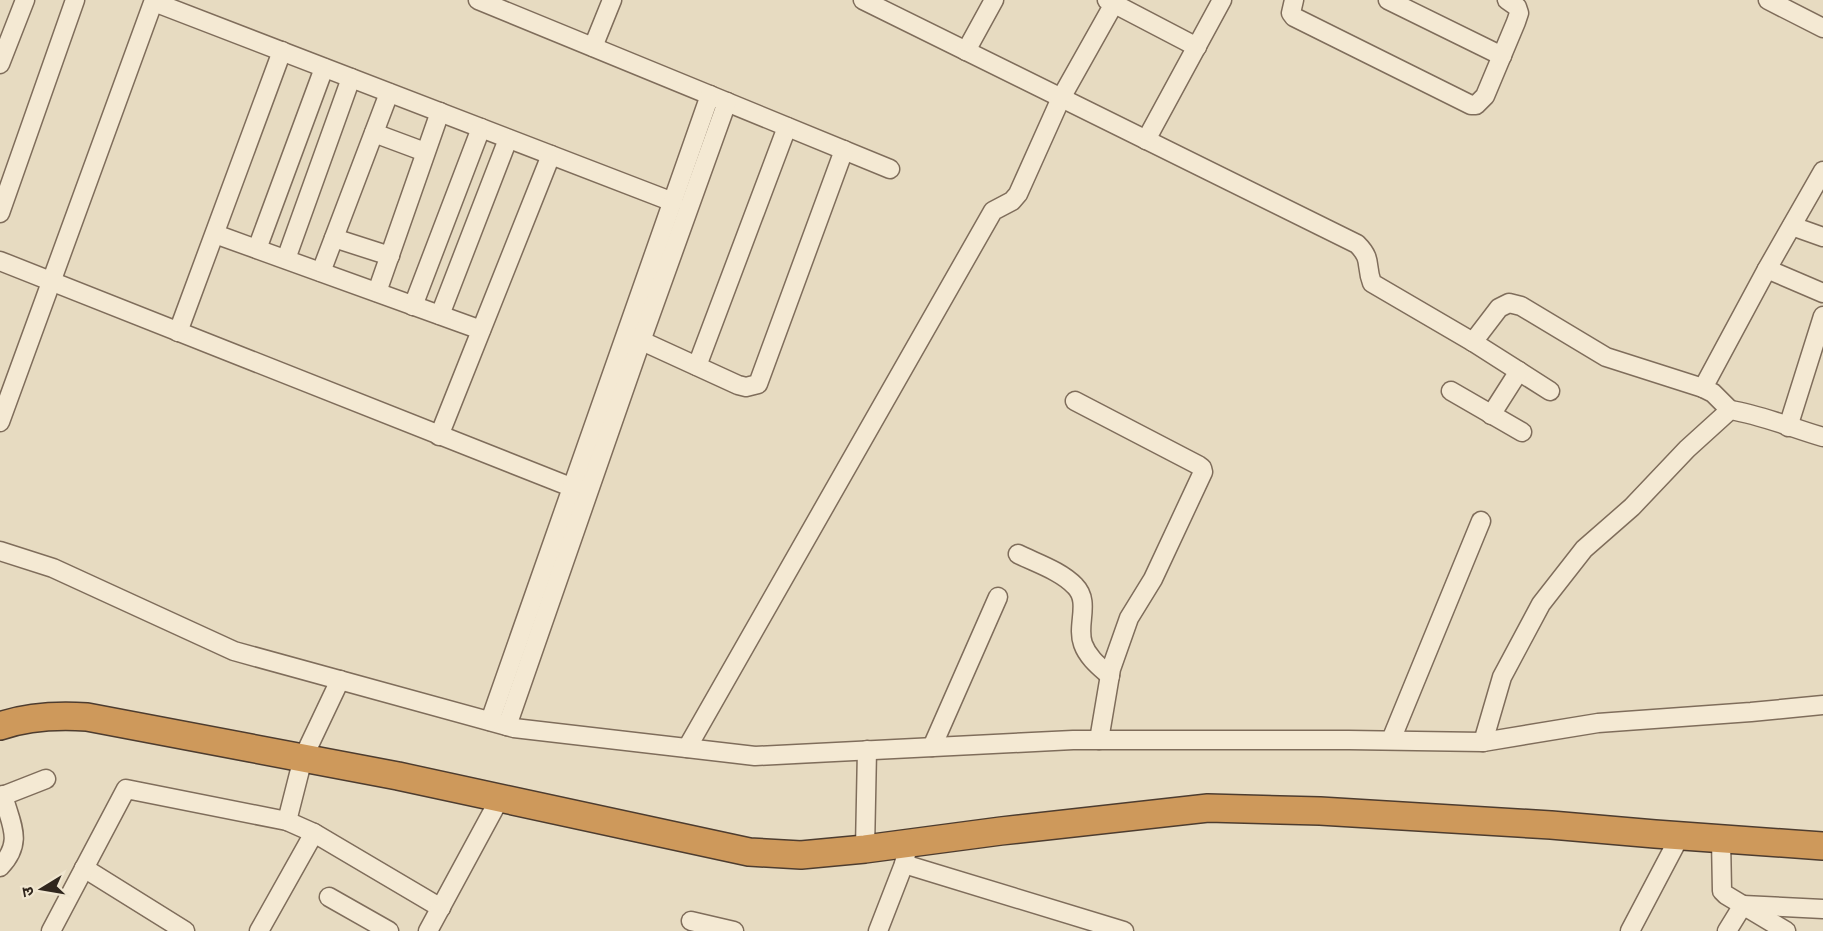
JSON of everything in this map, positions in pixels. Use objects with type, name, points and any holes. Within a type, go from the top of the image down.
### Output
[{"type":"highway","points":[[0,726],[34,717],[87,717],[500,798],[748,852],[801,855],[865,849],[906,853],[1208,808],[1320,811],[1551,825],[1823,846]]},
{"type":"street","points":[[0,64],[25,0]]},
{"type":"street","points":[[0,213],[75,0]]},
{"type":"street","points":[[478,0],[890,169]]},
{"type":"street","points":[[593,47],[612,0]]},
{"type":"street","points":[[863,0],[1357,244],[1369,261],[1372,283],[1473,342],[1550,391]]},
{"type":"street","points":[[966,51],[993,0]]},
{"type":"street","points":[[1146,140],[1222,0]]},
{"type":"street","points":[[1294,0],[1291,13],[1294,17],[1471,105],[1480,102],[1485,96],[1519,12],[1515,4],[1507,0]]},
{"type":"street","points":[[1388,0],[1502,56]]},
{"type":"street","points":[[0,422],[154,1],[673,202]]},
{"type":"street","points":[[687,748],[993,211],[1012,201],[1018,194],[1061,98],[1112,1],[1197,47]]},
{"type":"street","points":[[1772,1],[1823,28]]},
{"type":"street","points":[[178,332],[282,51]]},
{"type":"street","points":[[257,249],[324,68]]},
{"type":"street","points":[[286,260],[351,78]]},
{"type":"street","points":[[321,272],[390,93]]},
{"type":"street","points":[[634,338],[673,202],[710,95]]},
{"type":"street","points":[[498,724],[634,338],[727,102]]},
{"type":"street","points":[[377,292],[440,112]]},
{"type":"street","points":[[697,366],[787,127]]},
{"type":"street","points":[[413,306],[481,128]]},
{"type":"street","points":[[374,133],[425,152]]},
{"type":"street","points":[[440,315],[508,139]]},
{"type":"street","points":[[634,338],[746,387],[758,384],[844,150]]},
{"type":"street","points":[[439,436],[551,155]]},
{"type":"street","points":[[1703,388],[1767,269],[1823,172]]},
{"type":"street","points":[[1792,226],[1823,237]]},
{"type":"street","points":[[214,234],[481,330]]},
{"type":"street","points":[[334,238],[390,256]]},
{"type":"street","points":[[0,261],[580,491]]},
{"type":"street","points":[[1767,269],[1823,293]]},
{"type":"street","points":[[1473,342],[1499,308],[1509,303],[1521,306],[1606,357],[1703,388],[1713,393],[1731,410],[1755,414],[1788,427],[1823,436]]},
{"type":"street","points":[[1788,427],[1823,316]]},
{"type":"street","points":[[1491,415],[1519,371]]},
{"type":"street","points":[[1451,391],[1522,432]]},
{"type":"street","points":[[1075,401],[1198,465],[1203,472],[1153,579],[1129,618],[1110,676],[1099,740]]},
{"type":"street","points":[[1483,742],[1502,677],[1541,604],[1584,549],[1632,507],[1687,449],[1731,410]]},
{"type":"street","points":[[1391,740],[1481,521]]},
{"type":"street","points":[[0,551],[54,568],[234,651],[498,724],[755,756],[1099,740],[1483,742],[1598,723],[1823,705]]},
{"type":"street","points":[[1018,554],[1066,578],[1077,587],[1083,609],[1080,632],[1083,645],[1095,662],[1110,676]]},
{"type":"street","points":[[932,747],[998,597]]},
{"type":"street","points":[[287,821],[303,758],[340,680]]},
{"type":"street","points":[[865,849],[867,750]]},
{"type":"street","points":[[0,867],[13,852],[15,843],[2,796],[46,779]]},
{"type":"street","points":[[51,931],[126,789],[287,821],[314,833],[441,908]]},
{"type":"street","points":[[428,931],[500,798]]},
{"type":"street","points":[[259,931],[314,833]]},
{"type":"street","points":[[1630,931],[1680,836]]},
{"type":"street","points":[[1721,839],[1722,891],[1786,931]]},
{"type":"street","points":[[878,931],[906,853],[1124,931]]},
{"type":"street","points":[[84,868],[185,931]]},
{"type":"street","points":[[329,897],[389,931]]},
{"type":"street","points":[[1743,905],[1823,909]]},
{"type":"street","points":[[1727,931],[1743,905]]},
{"type":"street","points":[[691,921],[734,931]]}]
